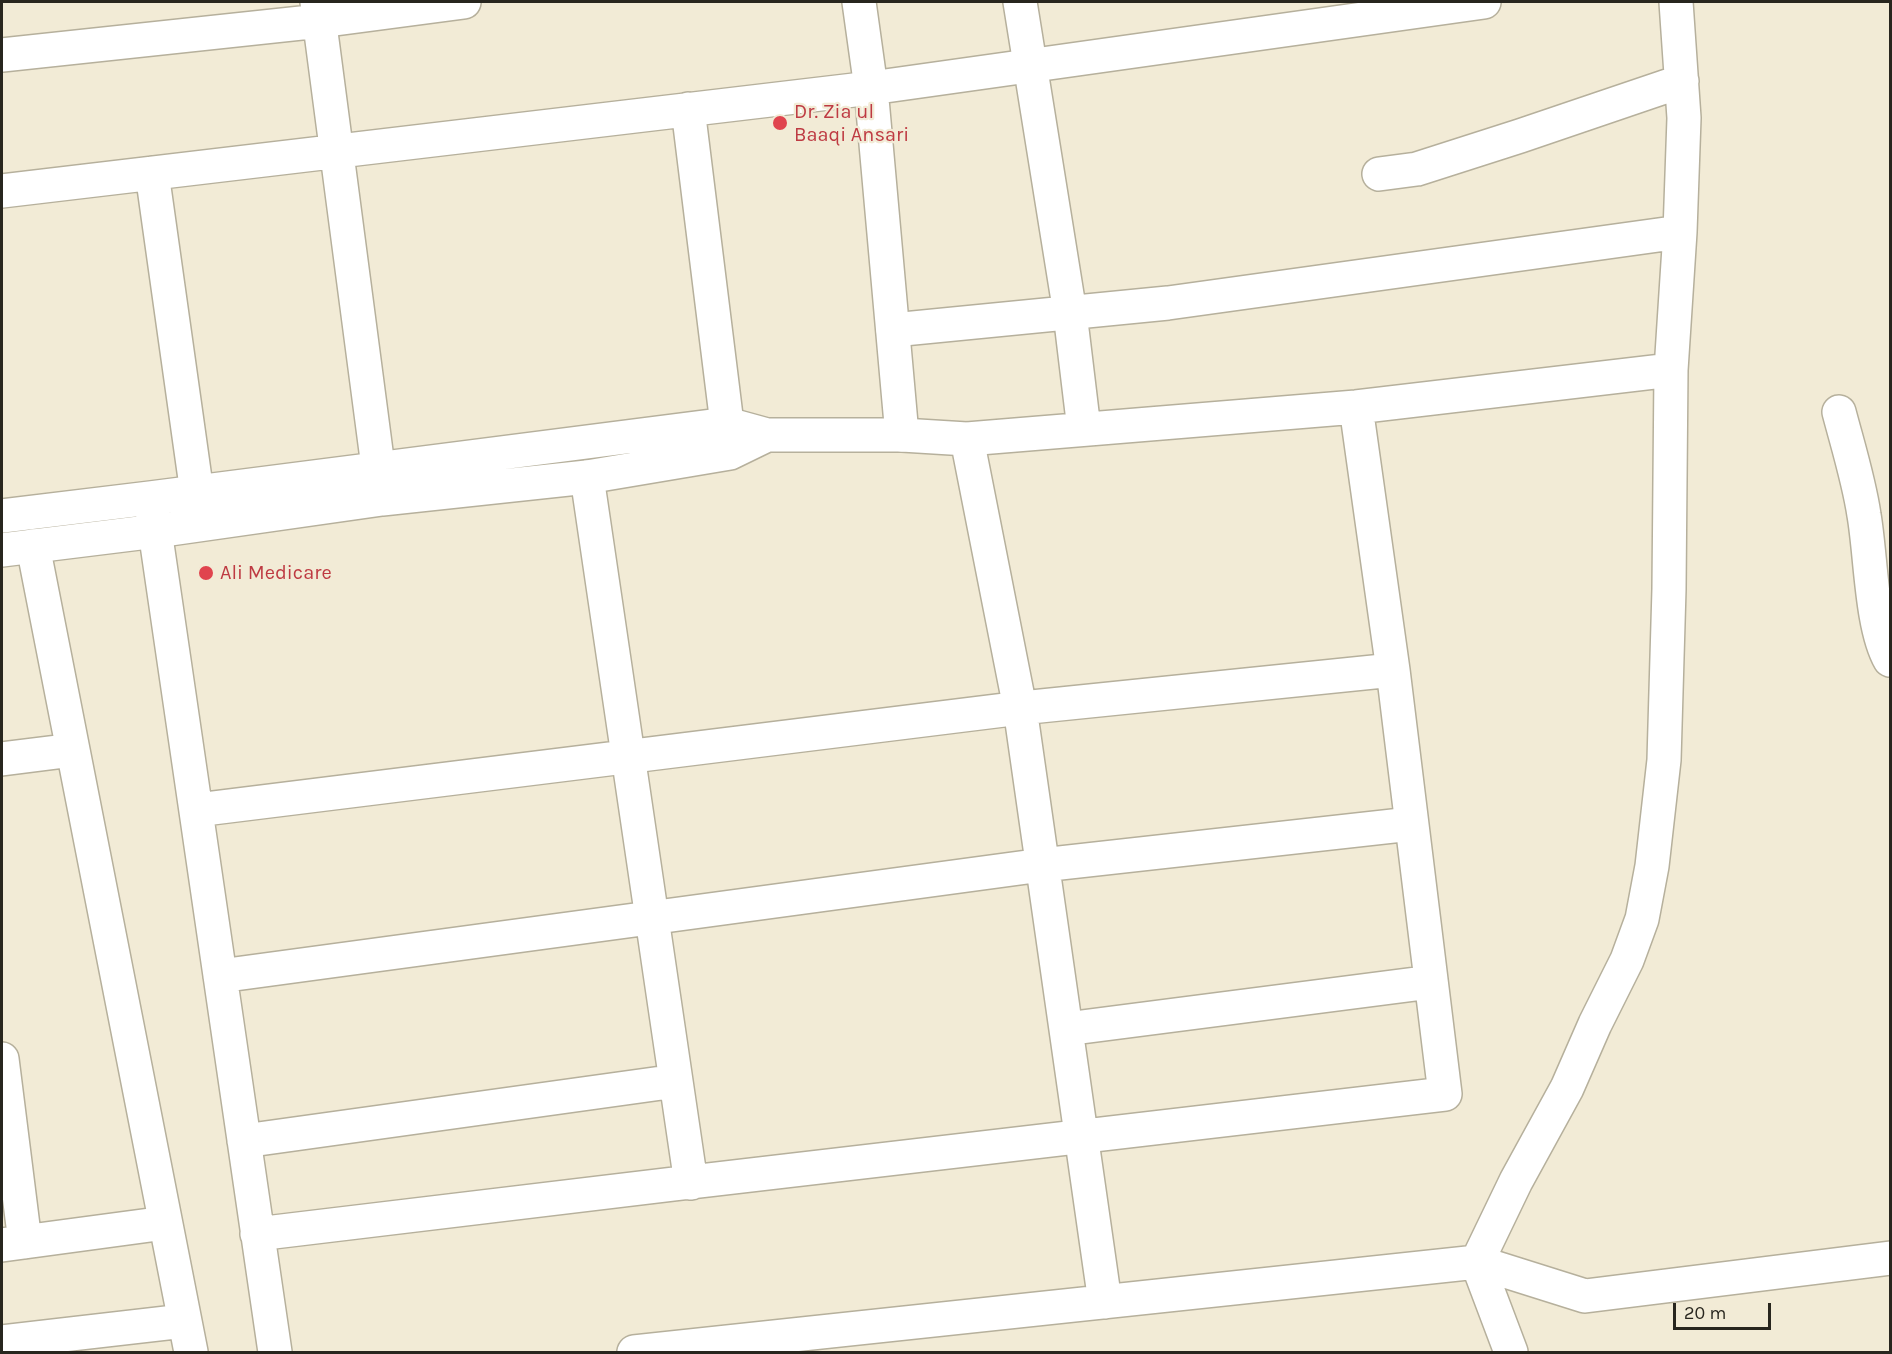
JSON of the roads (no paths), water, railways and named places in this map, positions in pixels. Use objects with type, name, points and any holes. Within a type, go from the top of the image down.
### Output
[{"type":"street","points":[[2,55],[318,11],[464,2]]},
{"type":"street","points":[[859,2],[871,88],[902,435]]},
{"type":"street","points":[[1020,2],[1032,65],[1070,313],[1084,429]]},
{"type":"street","points":[[2,191],[871,88],[1410,7],[1484,2]]},
{"type":"street","points":[[1511,1353],[1477,1262],[1516,1180],[1567,1088],[1595,1024],[1627,960],[1642,919],[1652,866],[1664,760],[1669,589],[1671,370],[1680,232],[1684,118],[1676,2]]},
{"type":"street","points":[[318,11],[381,484]]},
{"type":"street","points":[[1379,174],[1417,169],[1682,81]]},
{"type":"street","points":[[688,110],[726,424]]},
{"type":"street","points":[[152,173],[197,493]]},
{"type":"street","points":[[893,330],[1168,303],[1680,232]]},
{"type":"street","points":[[191,1353],[73,750],[17,548],[156,531],[381,484],[726,424],[767,435],[902,435],[967,439],[1356,407],[1671,370]]},
{"type":"street","points":[[257,1234],[1081,1134],[1444,1094],[1393,670],[1356,407]]},
{"type":"street","points":[[1839,412],[1864,513],[1877,617],[1890,660]]},
{"type":"street","points":[[2,516],[197,493],[587,477],[730,453],[767,435]]},
{"type":"street","points":[[967,439],[1020,708],[1105,1302]]},
{"type":"street","points":[[587,477],[691,1183]]},
{"type":"street","points":[[150,498],[274,1353]]},
{"type":"street","points":[[196,810],[1020,708],[1393,670]]},
{"type":"street","points":[[2,759],[73,750]]},
{"type":"street","points":[[220,976],[1042,865],[1411,824]]},
{"type":"street","points":[[1066,1029],[1431,982]]},
{"type":"street","points":[[2,1059],[13,1244],[165,1223]]},
{"type":"street","points":[[244,1142],[676,1080]]},
{"type":"street","points":[[634,1353],[1477,1262],[1585,1296],[1890,1258]]},
{"type":"street","points":[[2,1342],[184,1321]]},
{"type":"place","name":"Dr. Zia ul Baaqi Ansari","points":[[780,123]]},
{"type":"place","name":"Ali Medicare","points":[[206,573]]}]
